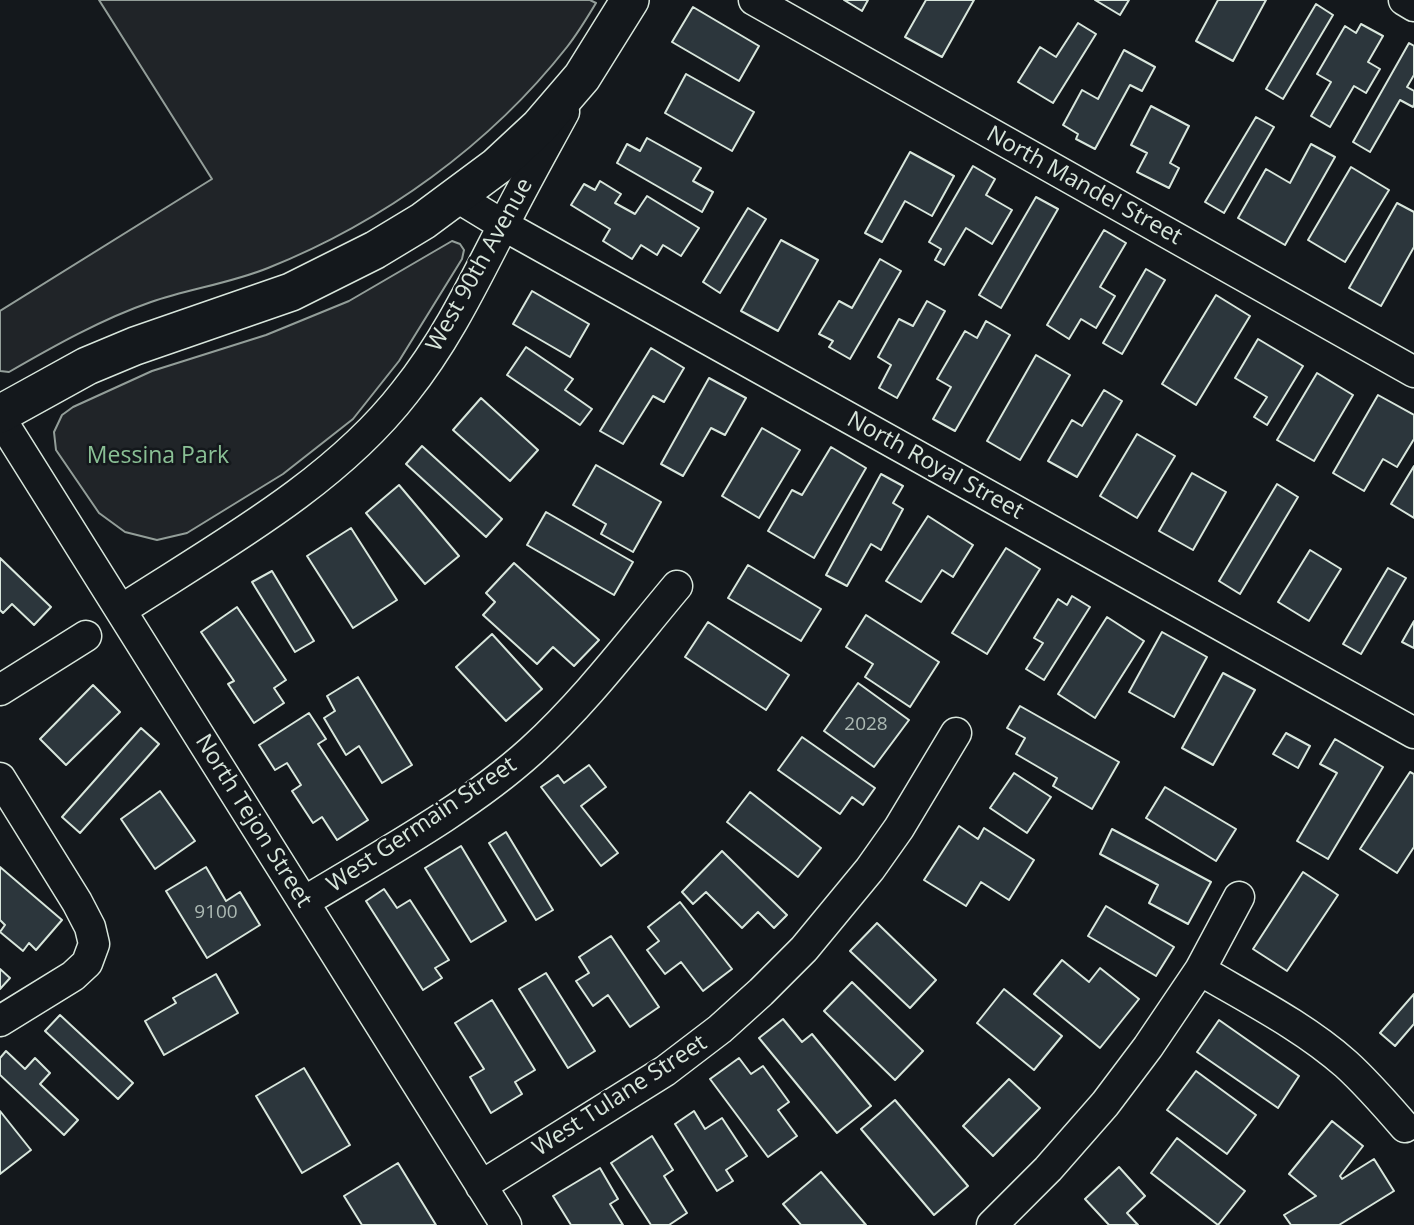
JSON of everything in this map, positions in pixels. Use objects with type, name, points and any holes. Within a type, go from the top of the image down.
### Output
[{"type":"street","name":"West 90th Avenue","points":[[121,610],[286,502],[353,448],[405,394],[466,300],[582,78],[630,0]]},
{"type":"street","name":"North Mandel Street","points":[[754,0],[1414,372]]},
{"type":"street","points":[[1404,0],[1414,6]]},
{"type":"street","name":"West 90th Avenue","points":[[0,416],[87,366],[135,346],[291,292],[423,221],[497,166],[539,127],[582,78]]},
{"type":"street","name":"North Royal Street","points":[[457,197],[1414,733]]},
{"type":"street","name":"North Tejon Street","points":[[0,416],[506,1225]]},
{"type":"street","name":"West Germain Street","points":[[304,902],[417,833],[490,784],[531,752],[566,716],[677,586]]},
{"type":"street","points":[[0,690],[86,636]]},
{"type":"street","name":"West Tulane Street","points":[[481,1186],[665,1071],[720,1029],[761,992],[804,949],[870,869],[899,828],[956,733]]},
{"type":"street","points":[[0,778],[77,902],[90,927],[94,944],[87,963],[73,976],[0,1021]]},
{"type":"street","points":[[992,1225],[1048,1169],[1105,1104],[1148,1047],[1200,970],[1239,897]]},
{"type":"street","points":[[1200,970],[1297,1028],[1344,1062],[1376,1093],[1405,1127]]},
{"type":"green space","points":[[99,0],[590,0],[596,3],[567,47],[537,83],[504,116],[469,148],[393,204],[311,249],[268,268],[165,297],[114,316],[9,372],[0,371],[0,311],[212,179]]},
{"type":"green space","name":"Messina Park","points":[[452,241],[460,244],[464,250],[462,259],[399,361],[353,419],[283,474],[187,533],[157,540],[125,532],[99,513],[56,450],[54,432],[62,415],[73,407],[152,371],[266,335],[349,301]]},
{"type":"building","points":[[844,0],[868,0],[862,11]]},
{"type":"building","points":[[926,0],[974,0],[942,57],[905,37]]},
{"type":"building","points":[[1095,0],[1129,0],[1120,15]]},
{"type":"building","points":[[1218,0],[1266,0],[1233,61],[1196,41]]},
{"type":"building","points":[[1316,4],[1333,15],[1283,99],[1266,89]]},
{"type":"building","points":[[693,7],[759,46],[739,81],[672,42]]},
{"type":"building","points":[[1078,23],[1096,34],[1053,103],[1018,82],[1040,47],[1056,57]]},
{"type":"building","points":[[1361,24],[1383,36],[1368,62],[1380,69],[1366,93],[1354,86],[1330,127],[1311,116],[1331,82],[1317,74],[1345,26],[1356,33]]},
{"type":"building","points":[[1409,43],[1414,46],[1414,75],[1407,87],[1414,91],[1413,107],[1400,100],[1370,152],[1353,142]]},
{"type":"building","points":[[1124,50],[1155,67],[1142,91],[1130,85],[1095,149],[1076,139],[1078,134],[1063,125],[1082,90],[1098,99]]},
{"type":"building","points":[[686,74],[754,112],[732,151],[665,113]]},
{"type":"building","points":[[1151,106],[1189,126],[1170,163],[1179,168],[1169,188],[1137,172],[1147,153],[1131,145]]},
{"type":"building","points":[[1256,117],[1274,127],[1224,213],[1205,202]]},
{"type":"building","points":[[647,138],[701,168],[693,181],[713,192],[702,212],[617,163],[627,144],[640,151]]},
{"type":"building","points":[[1311,144],[1335,157],[1285,245],[1238,218],[1266,169],[1290,183]]},
{"type":"building","points":[[910,152],[954,176],[932,216],[905,201],[882,242],[865,233]]},
{"type":"building","points":[[973,166],[995,179],[986,195],[1012,210],[992,244],[966,228],[944,265],[935,260],[941,249],[929,242]]},
{"type":"building","points":[[1351,167],[1389,190],[1345,262],[1308,240]]},
{"type":"building","points":[[600,181],[621,194],[615,203],[635,214],[647,196],[699,228],[681,256],[663,245],[657,255],[641,245],[632,259],[603,241],[610,229],[571,205],[584,184],[595,190]]},
{"type":"building","points":[[1036,197],[1058,209],[1001,308],[979,295]]},
{"type":"building","points":[[1397,203],[1414,212],[1414,247],[1381,306],[1349,288]]},
{"type":"building","points":[[748,208],[766,219],[720,293],[703,282]]},
{"type":"building","points":[[1104,230],[1126,243],[1100,287],[1115,296],[1096,328],[1081,319],[1069,339],[1047,325]]},
{"type":"building","points":[[781,240],[818,260],[778,331],[741,311]]},
{"type":"building","points":[[880,259],[901,271],[850,359],[829,347],[833,341],[819,334],[839,301],[852,308]]},
{"type":"building","points":[[1146,269],[1165,280],[1122,354],[1103,343]]},
{"type":"building","points":[[532,291],[589,324],[570,357],[513,324]]},
{"type":"building","points":[[1216,295],[1250,316],[1196,405],[1162,384]]},
{"type":"building","points":[[927,301],[945,311],[897,398],[879,388],[891,365],[878,357],[899,319],[913,326]]},
{"type":"building","points":[[986,321],[1010,335],[955,431],[933,419],[951,387],[937,379],[965,331],[977,338]]},
{"type":"building","points":[[1258,339],[1303,366],[1267,425],[1254,417],[1267,397],[1235,378]]},
{"type":"building","points":[[526,347],[573,379],[565,390],[592,409],[580,425],[507,375]]},
{"type":"building","points":[[651,348],[684,368],[664,402],[653,396],[623,444],[600,431]]},
{"type":"building","points":[[1036,355],[1070,375],[1020,460],[987,441]]},
{"type":"building","points":[[1317,373],[1353,395],[1314,461],[1277,440]]},
{"type":"building","points":[[709,378],[746,398],[725,435],[711,428],[683,476],[661,464]]},
{"type":"building","points":[[1104,390],[1122,401],[1077,477],[1048,461],[1072,420],[1082,426]]},
{"type":"building","points":[[1378,395],[1414,415],[1414,439],[1397,467],[1383,459],[1364,491],[1333,473]]},
{"type":"building","points":[[481,398],[538,450],[510,481],[453,430]]},
{"type":"building","points":[[762,428],[800,450],[759,518],[722,496]]},
{"type":"building","points":[[1137,434],[1175,456],[1137,518],[1100,496]]},
{"type":"building","points":[[422,446],[502,519],[486,537],[406,464]]},
{"type":"building","points":[[831,447],[866,468],[814,558],[768,531],[792,490],[802,495]]},
{"type":"building","points":[[596,465],[661,502],[633,552],[601,534],[606,524],[573,505]]},
{"type":"building","points":[[1414,466],[1414,518],[1391,504]]},
{"type":"building","points":[[1192,473],[1226,492],[1193,550],[1159,531]]},
{"type":"building","points":[[881,474],[903,486],[893,503],[903,509],[881,550],[871,544],[847,586],[826,575]]},
{"type":"building","points":[[1277,484],[1298,497],[1240,594],[1219,581]]},
{"type":"building","points":[[399,485],[459,556],[425,584],[366,513]]},
{"type":"building","points":[[546,512],[633,562],[614,595],[527,545]]},
{"type":"building","points":[[928,516],[973,545],[953,577],[942,570],[921,602],[886,581]]},
{"type":"building","points":[[351,528],[397,600],[353,628],[307,556]]},
{"type":"building","points":[[1006,548],[1040,569],[987,654],[952,633]]},
{"type":"building","points":[[1310,550],[1341,569],[1309,621],[1278,602]]},
{"type":"building","points":[[0,558],[51,607],[34,625],[12,604],[3,613],[0,610]]},
{"type":"building","points":[[514,563],[599,640],[574,666],[553,647],[537,664],[483,615],[495,602],[486,593]]},
{"type":"building","points":[[748,565],[821,609],[801,641],[728,598]]},
{"type":"building","points":[[1388,568],[1406,578],[1361,654],[1343,644]]},
{"type":"building","points":[[272,571],[314,641],[295,652],[252,582]]},
{"type":"building","points":[[1072,596],[1090,607],[1044,680],[1026,669],[1043,643],[1034,638],[1058,599],[1067,605]]},
{"type":"building","points":[[237,607],[286,680],[274,688],[284,703],[254,723],[228,684],[234,681],[201,632]]},
{"type":"building","points":[[866,615],[939,662],[910,707],[865,677],[873,664],[846,647]]},
{"type":"building","points":[[1107,617],[1144,641],[1095,718],[1058,694]]},
{"type":"building","points":[[1414,621],[1414,648],[1402,642]]},
{"type":"building","points":[[708,622],[789,675],[766,710],[685,657]]},
{"type":"building","points":[[1162,632],[1207,657],[1174,717],[1129,692]]},
{"type":"building","points":[[492,634],[542,689],[506,721],[456,667]]},
{"type":"building","points":[[1223,673],[1255,690],[1213,765],[1182,748]]},
{"type":"building","points":[[358,677],[412,765],[382,783],[359,746],[346,755],[324,718],[335,711],[327,696]]},
{"type":"building","points":[[858,683],[909,720],[874,767],[824,731]]},
{"type":"building","points":[[93,685],[120,712],[66,765],[40,739]]},
{"type":"building","points":[[1020,706],[1119,762],[1092,809],[1053,786],[1057,778],[1016,754],[1025,738],[1007,728]]},
{"type":"building","points":[[309,713],[326,739],[318,744],[368,820],[337,840],[322,817],[313,823],[292,791],[301,785],[287,763],[275,770],[259,745]]},
{"type":"building","points":[[141,728],[159,744],[80,833],[62,817]]},
{"type":"building","points":[[1286,733],[1310,746],[1298,768],[1273,754]]},
{"type":"building","points":[[802,737],[875,788],[863,805],[852,797],[840,814],[778,770]]},
{"type":"building","points":[[1335,739],[1383,767],[1328,859],[1297,841],[1337,773],[1320,764]]},
{"type":"building","points":[[589,765],[606,787],[581,806],[618,853],[601,866],[541,787],[558,775],[564,783]]},
{"type":"building","points":[[1410,772],[1414,774],[1414,847],[1397,873],[1360,849]]},
{"type":"building","points":[[1014,773],[1051,797],[1027,833],[990,808]]},
{"type":"building","points":[[1165,787],[1236,829],[1216,861],[1146,818]]},
{"type":"building","points":[[160,791],[195,841],[155,869],[121,819]]},
{"type":"building","points":[[750,792],[821,848],[798,877],[727,822]]},
{"type":"building","points":[[959,826],[978,839],[984,828],[1034,860],[1009,900],[981,882],[966,906],[924,880]]},
{"type":"building","points":[[1112,829],[1211,882],[1188,924],[1149,903],[1158,885],[1100,854]]},
{"type":"building","points":[[506,832],[553,910],[536,920],[489,843]]},
{"type":"building","points":[[461,846],[506,921],[471,942],[425,868]]},
{"type":"building","points":[[722,851],[787,915],[774,928],[758,912],[742,928],[706,892],[693,904],[682,892]]},
{"type":"building","points":[[0,867],[62,920],[36,950],[29,943],[23,951],[0,932],[5,925],[0,920]]},
{"type":"building","points":[[206,867],[226,901],[240,892],[260,925],[207,958],[166,891]]},
{"type":"building","points":[[1303,872],[1338,895],[1287,971],[1253,949]]},
{"type":"building","points":[[384,889],[397,908],[410,900],[449,960],[435,968],[442,978],[423,990],[366,901]]},
{"type":"building","points":[[680,902],[732,969],[703,991],[681,962],[665,974],[647,950],[659,941],[648,927]]},
{"type":"building","points":[[1106,906],[1174,947],[1156,976],[1088,936]]},
{"type":"building","points":[[877,923],[936,980],[910,1008],[850,951]]},
{"type":"building","points":[[611,936],[659,1007],[630,1027],[608,995],[593,1006],[576,981],[589,973],[579,957]]},
{"type":"building","points":[[1062,960],[1089,982],[1100,968],[1139,999],[1100,1048],[1034,994]]},
{"type":"building","points":[[0,969],[10,978],[0,989]]},
{"type":"building","points":[[546,973],[595,1051],[568,1068],[519,989]]},
{"type":"building","points":[[216,974],[238,1013],[164,1055],[145,1021],[176,1003],[173,998]]},
{"type":"building","points":[[852,982],[923,1051],[895,1080],[824,1011]]},
{"type":"building","points":[[1004,989],[1062,1036],[1034,1070],[977,1023]]},
{"type":"building","points":[[1414,994],[1414,1024],[1395,1046],[1380,1033]]},
{"type":"building","points":[[492,1000],[535,1070],[515,1082],[522,1094],[491,1113],[470,1077],[484,1069],[455,1023]]},
{"type":"building","points":[[60,1015],[133,1083],[118,1099],[45,1031]]},
{"type":"building","points":[[783,1019],[802,1042],[812,1034],[871,1106],[837,1133],[759,1038]]},
{"type":"building","points":[[1219,1020],[1299,1076],[1278,1108],[1197,1052]]},
{"type":"building","points":[[6,1051],[25,1069],[35,1058],[50,1073],[40,1084],[78,1120],[64,1135],[0,1075],[0,1058]]},
{"type":"building","points":[[739,1058],[751,1074],[763,1066],[789,1102],[778,1110],[797,1136],[768,1157],[710,1079]]},
{"type":"building","points":[[304,1068],[350,1145],[302,1173],[256,1096]]},
{"type":"building","points":[[1196,1071],[1256,1115],[1227,1154],[1167,1110]]},
{"type":"building","points":[[1009,1079],[1040,1108],[993,1156],[963,1126]]},
{"type":"building","points":[[895,1100],[968,1186],[934,1215],[861,1129]]},
{"type":"building","points":[[0,1111],[31,1150],[0,1174]]},
{"type":"building","points":[[694,1111],[705,1129],[722,1118],[747,1156],[726,1170],[733,1181],[717,1191],[675,1124]]},
{"type":"building","points":[[1332,1121],[1363,1146],[1340,1176],[1342,1179],[1374,1159],[1394,1191],[1339,1225],[1291,1225],[1284,1215],[1316,1196],[1289,1174]]},
{"type":"building","points":[[652,1136],[673,1170],[664,1176],[687,1213],[669,1225],[651,1225],[611,1163]]},
{"type":"building","points":[[1177,1138],[1245,1191],[1218,1225],[1151,1173]]},
{"type":"building","points":[[398,1163],[436,1225],[362,1225],[344,1196]]},
{"type":"building","points":[[1119,1167],[1145,1196],[1127,1213],[1138,1225],[1109,1225],[1085,1199]]},
{"type":"building","points":[[600,1168],[618,1199],[610,1204],[623,1225],[571,1225],[553,1196]]},
{"type":"building","points":[[821,1172],[866,1225],[801,1225],[783,1204]]}]
